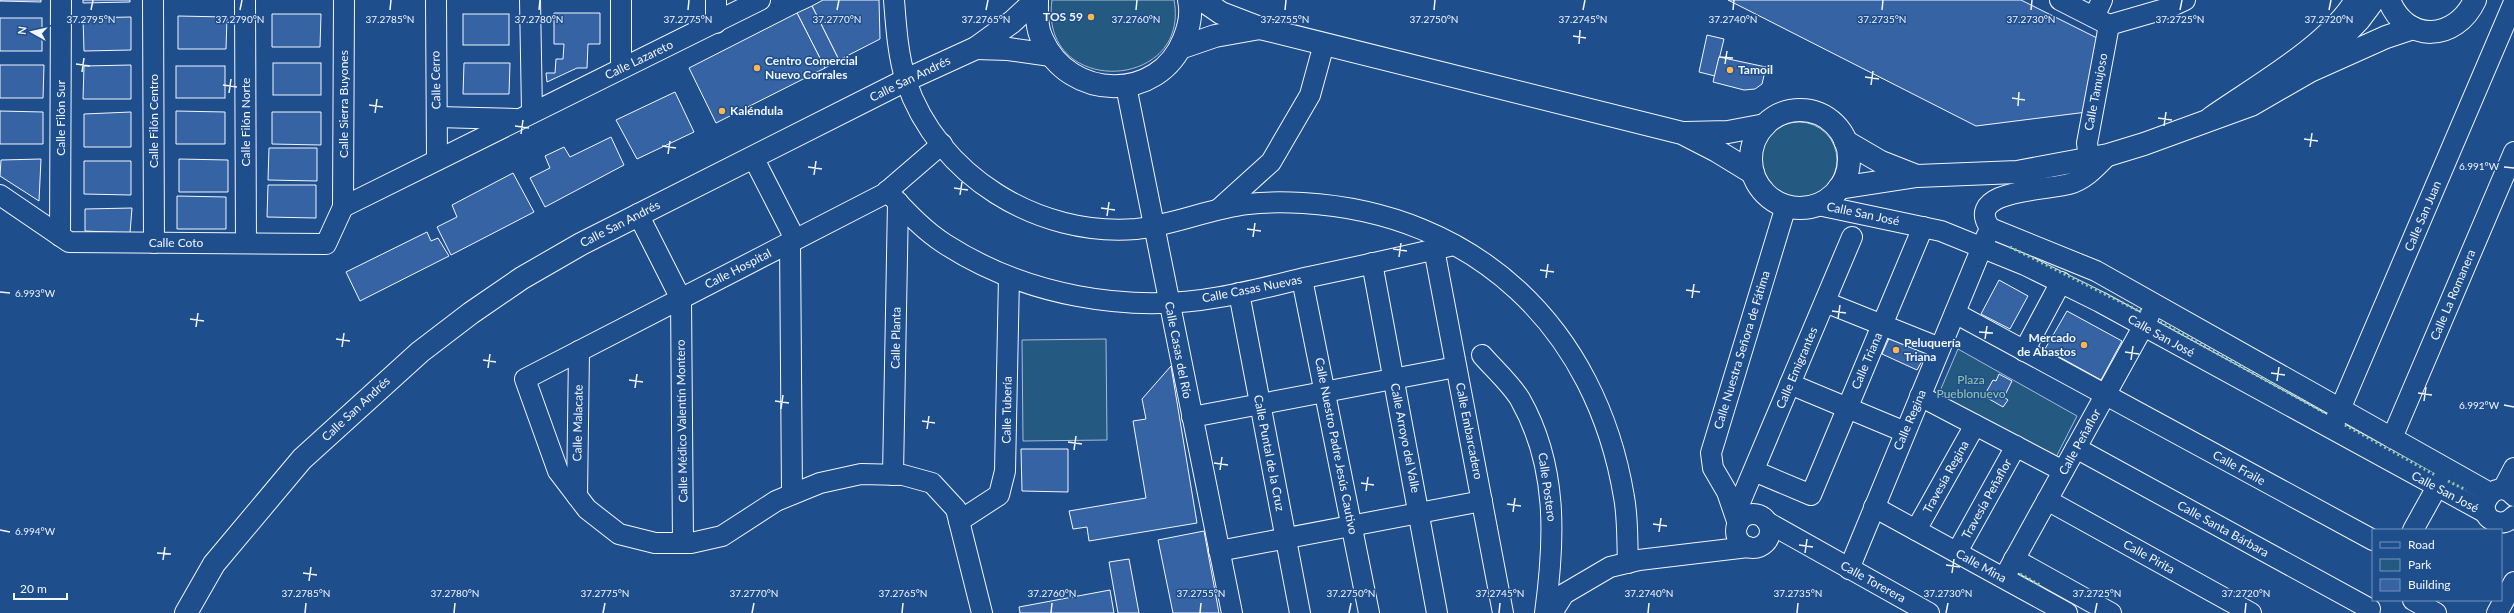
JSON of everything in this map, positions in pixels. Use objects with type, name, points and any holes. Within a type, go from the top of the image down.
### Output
[{"type":"main road","name":"Calle San Andrés","points":[[186,613],[214,564],[302,459],[420,352],[471,313],[528,275],[580,244],[906,80],[976,48],[1012,22],[1036,0]]},
{"type":"main road","points":[[1036,0],[1036,19],[1041,38],[1051,55],[1066,71],[1084,82],[1104,87],[1126,86],[1147,79],[1166,66],[1180,48],[1188,28],[1189,0]]},
{"type":"main road","points":[[1202,0],[1221,13],[1260,28],[1682,133],[1717,151],[1753,173]]},
{"type":"main road","points":[[2211,118],[2308,51],[2348,13],[2356,0]]},
{"type":"main road","points":[[2310,71],[2359,20],[2374,0]]},
{"type":"main road","points":[[2389,0],[2392,10],[2401,20],[2413,28],[2427,32],[2450,28],[2468,14],[2475,0]]},
{"type":"main road","points":[[1180,48],[1215,36],[1260,28]]},
{"type":"main road","points":[[1839,188],[1917,176],[2017,172],[2098,157],[2179,132],[2211,118],[2251,105],[2310,71],[2386,37],[2413,28]]},
{"type":"main road","name":"Calle San Andrés","points":[[976,48],[1008,49],[1051,55]]},
{"type":"main road","points":[[1682,133],[1728,132],[1765,125],[1782,113],[1798,110],[1813,112],[1823,116],[1836,126],[1845,141],[1848,163],[1847,174],[1839,188],[1830,198],[1818,205],[1807,208],[1786,206],[1765,194],[1753,173],[1751,160],[1753,147],[1765,125]]},
{"type":"main road","points":[[1845,141],[1881,162],[1917,176]]},
{"type":"street","name":"Calle Filón Sur","points":[[60,236],[61,0]]},
{"type":"street","name":"Calle Filón Centro","points":[[153,0],[154,242]]},
{"type":"street","name":"Calle Filón Norte","points":[[245,0],[246,243]]},
{"type":"street","name":"Calle Sierra Buyones","points":[[343,207],[344,0]]},
{"type":"street","name":"Calle Cerro","points":[[436,0],[437,160]]},
{"type":"street","points":[[525,116],[530,0]]},
{"type":"street","points":[[621,0],[621,68]]},
{"type":"street","points":[[716,0],[716,23]]},
{"type":"street","name":"Calle Lazareto","points":[[343,207],[760,0]]},
{"type":"street","points":[[2060,0],[2102,14],[2174,3]]},
{"type":"street","name":"Calle San Juan","points":[[2332,430],[2514,2]]},
{"type":"street","points":[[895,7],[906,80],[921,114],[942,144],[969,175],[1012,205],[1056,222],[1097,229],[1138,229],[1248,204],[1301,203],[1340,206],[1392,218],[1454,245],[1494,269],[1532,303],[1566,344],[1587,382],[1611,440],[1625,499],[1628,563]]},
{"type":"street","name":"Calle Tamujoso","points":[[2098,157],[2087,143],[2102,14]]},
{"type":"street","points":[[1217,211],[1271,162],[1310,95],[1324,44]]},
{"type":"street","name":"Calle Casas del Río","points":[[1126,86],[1232,613]]},
{"type":"street","name":"Calle Lazareto","points":[[437,117],[525,116]]},
{"type":"street","name":"Calle Hospital","points":[[577,496],[558,471],[524,379],[792,241],[892,196],[942,144]]},
{"type":"street","name":"Calle La Romanera","points":[[2392,438],[2514,152]]},
{"type":"street","points":[[753,157],[792,241],[792,494]]},
{"type":"street","points":[[1990,228],[1985,220],[1986,209],[1990,203],[2008,194],[2070,184],[2088,175],[2098,157]]},
{"type":"street","name":"Calle Coto","points":[[0,195],[69,242],[326,244],[343,207]]},
{"type":"street","name":"Calle Casas Nuevas","points":[[892,196],[921,226],[944,244],[976,262],[1010,277],[1063,293],[1126,302],[1169,302],[1219,298],[1454,245]]},
{"type":"street","name":"Calle Planta","points":[[892,196],[893,475]]},
{"type":"street","name":"Calle San José","points":[[1818,205],[1923,227],[1982,246],[2061,282],[2437,488],[2503,521]]},
{"type":"street","name":"Calle Nuestra Señora de Fátima","points":[[1755,546],[1739,540],[1744,514],[1712,468],[1711,454],[1786,206]]},
{"type":"street","points":[[638,214],[680,299]]},
{"type":"street","name":"Calle Triana","points":[[1754,471],[1811,495],[1923,227]]},
{"type":"street","name":"Calle San José","points":[[1990,228],[2096,271],[2155,306],[2447,469],[2502,493]]},
{"type":"street","name":"Calle Regina","points":[[1849,569],[1990,228]]},
{"type":"street","name":"Calle Emigrantes","points":[[1744,514],[1754,471],[1852,236]]},
{"type":"street","name":"Calle Embarcadero","points":[[1434,249],[1503,613]]},
{"type":"street","name":"Calle Arroyo del Valle","points":[[1372,263],[1437,613]]},
{"type":"street","name":"Calle Tubería","points":[[959,521],[999,495],[1005,471],[1010,277]]},
{"type":"street","name":"Calle Nuestro Padre Jesús Cautivo","points":[[1302,279],[1368,613]]},
{"type":"street","points":[[2024,351],[2061,282]]},
{"type":"street","name":"Calle Puntal de la Cruz","points":[[1238,293],[1300,613]]},
{"type":"street","name":"Calle Médico Valentín Montero","points":[[680,299],[683,543]]},
{"type":"street","points":[[1824,302],[1940,348]]},
{"type":"street","name":"Calle Peñaflor","points":[[2004,578],[2155,306]]},
{"type":"street","name":"Calle Fraile","points":[[1955,313],[2372,539]]},
{"type":"street","name":"Calle Malacate","points":[[577,496],[579,351]]},
{"type":"street","name":"Calle Postero","points":[[1482,355],[1519,398],[1542,447],[1550,492],[1553,531],[1545,613]]},
{"type":"street","points":[[1192,417],[1456,367]]},
{"type":"street","points":[[1790,384],[1905,432]]},
{"type":"street","points":[[1920,396],[2063,471]]},
{"type":"street","name":"Travesía Regina","points":[[1916,530],[1975,425]]},
{"type":"street","name":"Travesía Peñaflor","points":[[1957,552],[2016,446]]},
{"type":"street","name":"Calle Santa Bárbara","points":[[2076,448],[2371,607]]},
{"type":"street","points":[[2503,521],[2484,505],[2502,493],[2514,468]]},
{"type":"street","points":[[2414,529],[2447,469]]},
{"type":"street","points":[[577,496],[587,509],[619,534],[654,543],[683,543],[722,536],[776,501],[820,483],[861,474],[893,475],[932,483],[956,509],[982,613]]},
{"type":"street","name":"Calle Pirita","points":[[2047,500],[2251,613]]},
{"type":"street","points":[[1219,551],[1482,501]]},
{"type":"street","name":"Calle Mina","points":[[1874,507],[2068,613]]},
{"type":"street","points":[[1710,551],[1718,548],[1744,514],[1769,537],[1755,546]]},
{"type":"street","name":"Calle Torerera","points":[[1744,514],[1817,551],[1929,613]]},
{"type":"street","name":"Calle Torerera","points":[[1552,613],[1564,594],[1610,567],[1710,551],[1755,546],[1817,551]]},
{"type":"street","name":"Calle Mina","points":[[2014,560],[2111,613]]},
{"type":"street","points":[[2504,604],[2514,582]]},
{"type":"street","points":[[2415,601],[2436,613]]},
{"type":"green space","points":[[1052,0],[1174,0],[1173,30],[1160,53],[1139,66],[1114,71],[1089,67],[1068,54],[1054,32]]},
{"type":"green space","points":[[1799,122],[1813,125],[1826,133],[1834,146],[1837,160],[1834,174],[1826,187],[1813,195],[1799,198],[1785,195],[1772,187],[1764,174],[1761,160],[1764,146],[1772,133],[1785,125]]},
{"type":"green space","points":[[1106,339],[1107,440],[1023,441],[1022,340]]},
{"type":"green space","name":"Plaza Pueblonuevo","points":[[1958,349],[2077,416],[2054,461],[1937,398]]},
{"type":"building","points":[[41,0],[41,2],[0,1]]},
{"type":"building","points":[[83,0],[130,0],[130,2],[83,3]]},
{"type":"building","points":[[823,0],[879,0],[880,39],[839,60],[812,6]]},
{"type":"building","points":[[1728,0],[2021,0],[2101,40],[2087,112],[1976,126]]},
{"type":"building","points":[[812,6],[839,60],[825,68],[797,13]]},
{"type":"building","points":[[554,13],[600,13],[600,44],[588,44],[587,68],[577,68],[547,82],[546,73],[555,73],[556,59],[563,59],[564,44],[554,44]]},
{"type":"building","points":[[797,13],[825,68],[716,123],[689,68]]},
{"type":"building","points":[[272,14],[321,14],[320,47],[272,47]]},
{"type":"building","points":[[463,14],[509,14],[509,45],[463,45]]},
{"type":"building","points":[[178,16],[227,17],[226,49],[178,49]]},
{"type":"building","points":[[131,17],[131,50],[84,51],[83,18]]},
{"type":"building","points":[[0,18],[42,18],[42,51],[0,51]]},
{"type":"building","points":[[1707,35],[1724,39],[1715,76],[1699,72]]},
{"type":"building","points":[[1719,57],[1766,67],[1762,84],[1755,89],[1744,90],[1713,82]]},
{"type":"building","points":[[273,63],[321,63],[321,95],[273,95]]},
{"type":"building","points":[[464,63],[510,63],[509,94],[463,94]]},
{"type":"building","points":[[0,65],[44,65],[43,98],[0,98]]},
{"type":"building","points":[[131,65],[131,99],[83,99],[84,66]]},
{"type":"building","points":[[176,66],[225,66],[225,98],[176,98]]},
{"type":"building","points":[[675,92],[694,132],[637,159],[616,120]]},
{"type":"building","points":[[0,111],[43,112],[43,144],[0,144]]},
{"type":"building","points":[[176,111],[225,112],[225,144],[176,144]]},
{"type":"building","points":[[131,112],[131,147],[84,147],[84,114]]},
{"type":"building","points":[[272,112],[321,112],[321,145],[272,144]]},
{"type":"building","points":[[611,137],[624,165],[545,207],[530,178],[550,168],[545,156],[564,147],[570,157]]},
{"type":"building","points":[[269,148],[317,148],[317,181],[268,180]]},
{"type":"building","points":[[41,159],[39,201],[0,176],[1,160]]},
{"type":"building","points":[[179,159],[228,160],[228,192],[179,192]]},
{"type":"building","points":[[84,161],[131,161],[131,195],[84,194]]},
{"type":"building","points":[[513,173],[534,212],[451,255],[437,227],[457,217],[452,205]]},
{"type":"building","points":[[268,185],[316,185],[316,218],[267,217]]},
{"type":"building","points":[[177,196],[226,197],[226,229],[177,229]]},
{"type":"building","points":[[132,208],[130,233],[85,231],[85,209]]},
{"type":"building","points":[[427,232],[431,241],[438,238],[449,256],[360,301],[346,272]]},
{"type":"building","points":[[1999,280],[2028,296],[2010,329],[1981,314]]},
{"type":"building","name":"Mercado de Abastos","points":[[2067,311],[2122,341],[2101,380],[2045,349]]},
{"type":"building","points":[[1890,336],[1927,352],[1917,370],[1882,354]]},
{"type":"building","points":[[1171,366],[1197,523],[1089,541],[1087,527],[1073,529],[1069,511],[1146,498],[1133,421],[1146,419],[1142,399]]},
{"type":"building","points":[[1999,374],[2012,381],[2004,397],[2008,400],[2003,407],[1984,396],[1993,380],[1996,381]]},
{"type":"building","points":[[1021,449],[1068,449],[1068,492],[1022,491]]},
{"type":"building","points":[[1204,531],[1219,613],[1173,613],[1158,540]]},
{"type":"building","points":[[1129,559],[1139,613],[1118,613],[1109,562]]},
{"type":"building","points":[[1110,590],[1114,613],[1020,613],[1019,607]]},
{"type":"hedge","points":[[2010,247],[2141,312]]},
{"type":"hedge","points":[[2160,322],[2327,414]]},
{"type":"hedge","points":[[2345,425],[2435,475]]},
{"type":"hedge","points":[[2448,481],[2466,490]]},
{"type":"hedge","points":[[2020,574],[2040,585]]},
{"type":"place","name":"TOS 59","points":[[1091,17]]},
{"type":"place","name":"Centro Comercial Nuevo Corrales","points":[[757,68]]},
{"type":"place","name":"Tamoil","points":[[1730,70]]},
{"type":"place","name":"Kaléndula","points":[[722,111]]},
{"type":"place","name":"Mercado de Abastos","points":[[2084,345]]},
{"type":"place","name":"Peluquería Triana","points":[[1896,350]]}]
